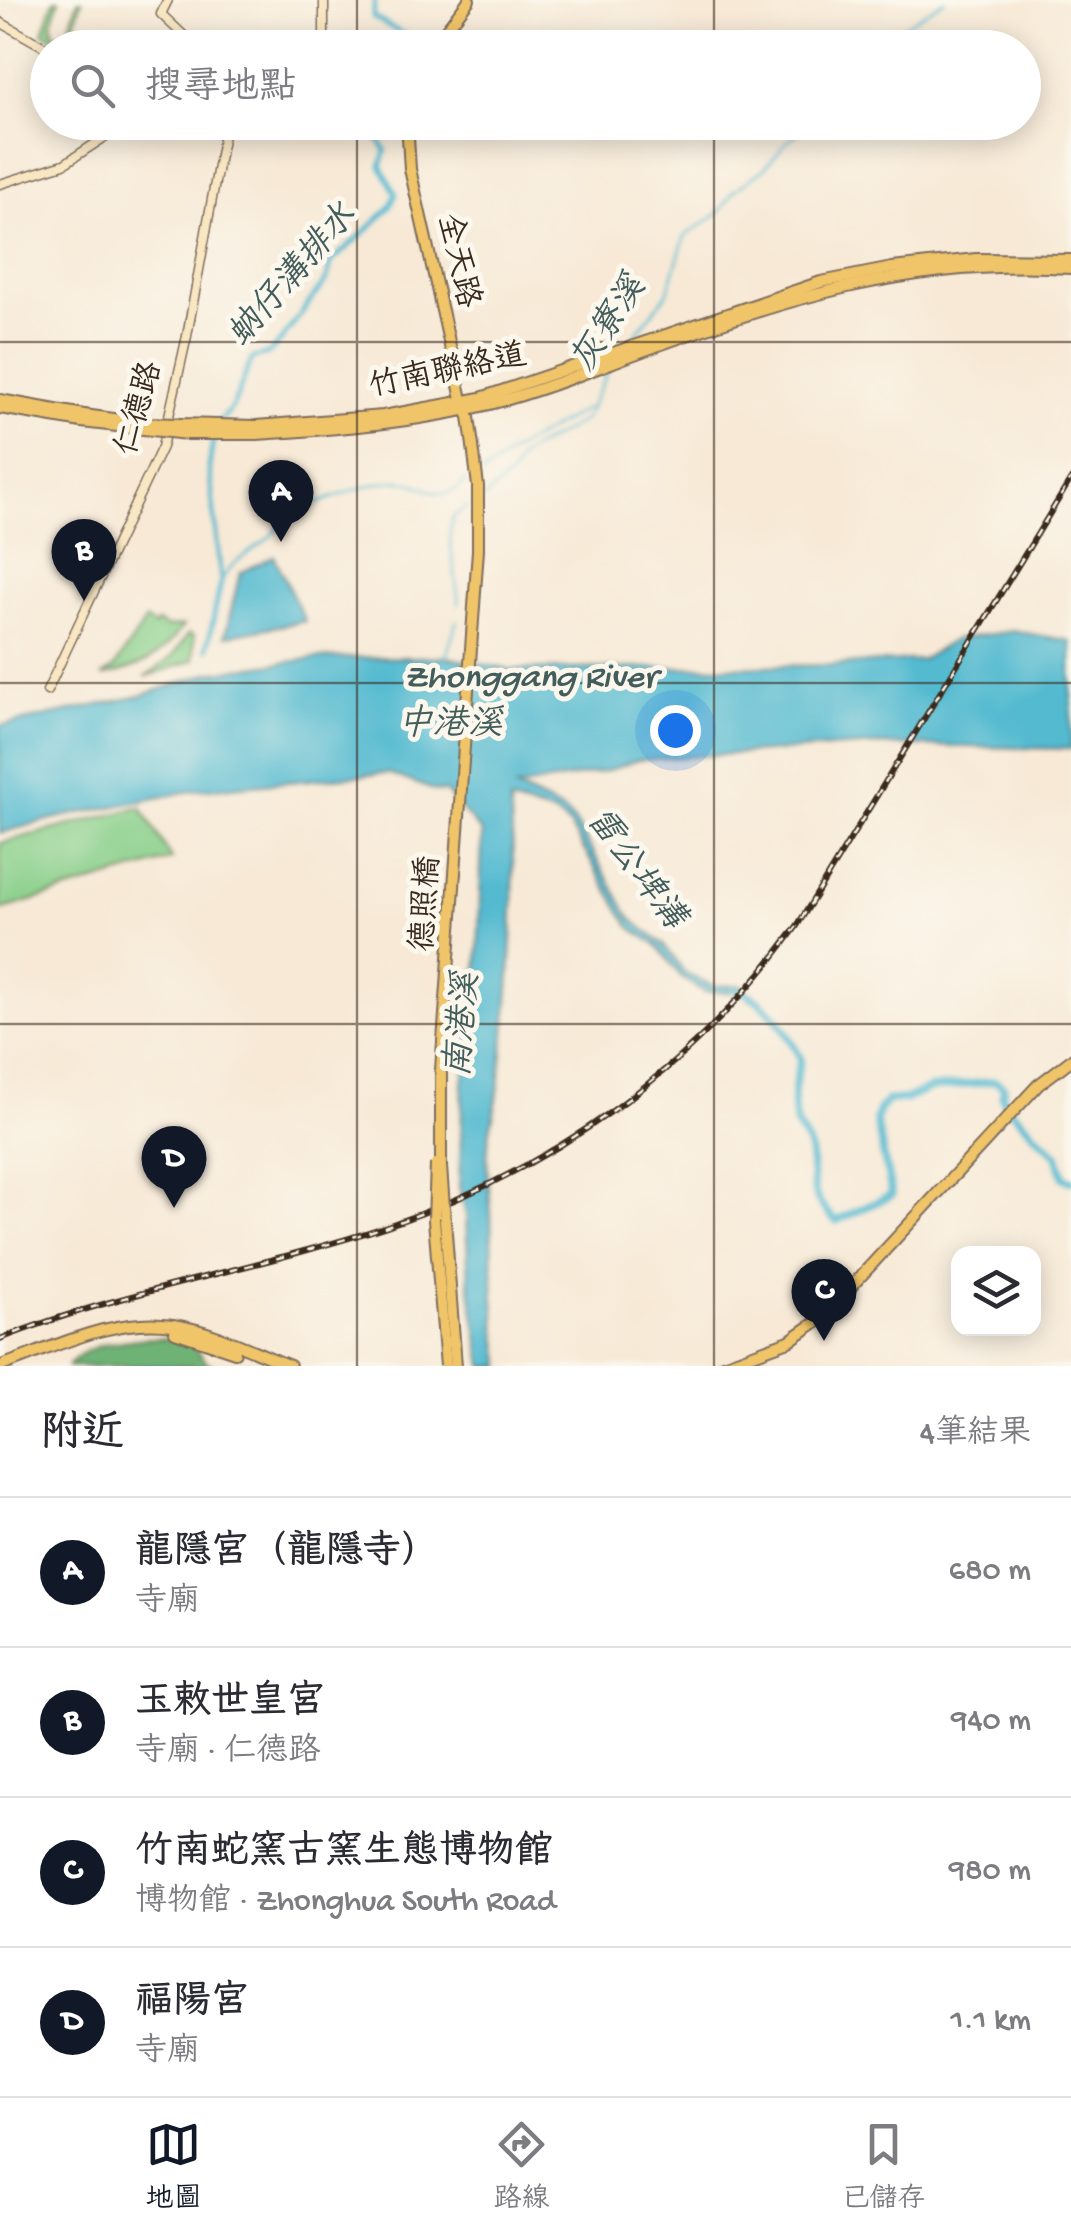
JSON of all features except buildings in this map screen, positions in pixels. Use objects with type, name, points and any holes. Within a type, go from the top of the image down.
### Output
[{"type":"main road","points":[[446,30],[468,0]]},
{"type":"main road","name":"全天路","points":[[409,140],[412,180],[471,447]]},
{"type":"main road","name":"竹南聯絡道","points":[[463,404],[488,405],[796,289],[892,268],[976,259],[1071,260]]},
{"type":"main road","name":"竹南聯絡道","points":[[644,346],[768,306],[867,280],[966,268],[1071,268]]},
{"type":"main road","name":"竹南聯絡道","points":[[0,404],[83,418],[256,430],[463,404],[597,365]]},
{"type":"main road","points":[[471,447],[473,422],[488,405]]},
{"type":"main road","name":"德照橋","points":[[452,1366],[438,1165],[436,1070],[472,554],[471,447]]},
{"type":"main road","points":[[742,1366],[782,1352],[812,1331],[1026,1102],[1071,1060]]},
{"type":"main road","points":[[1049,1080],[1071,1067]]},
{"type":"main road","points":[[26,1362],[110,1328],[152,1323],[193,1329],[290,1366]]},
{"type":"main road","points":[[1,1366],[121,1332],[160,1330],[272,1366]]},
{"type":"main road","points":[[725,1365],[812,1331]]},
{"type":"street","points":[[168,0],[162,14],[178,30]]},
{"type":"street","points":[[324,0],[324,30]]},
{"type":"street","points":[[0,22],[30,39]]},
{"type":"street","points":[[0,184],[64,164],[101,140]]},
{"type":"street","name":"仁德路","points":[[47,691],[162,447],[223,140]]},
{"type":"green space","points":[[54,0],[59,0],[53,30],[44,30]]},
{"type":"green space","points":[[78,0],[82,0],[73,30],[67,30]]},
{"type":"green space","points":[[146,620],[154,626],[158,622],[165,627],[183,626],[167,646],[148,660],[102,676],[114,668]]},
{"type":"green space","points":[[189,633],[194,636],[194,660],[145,677],[171,658]]},
{"type":"green space","points":[[141,807],[172,859],[0,910],[0,843]]},
{"type":"green space","points":[[147,1338],[187,1342],[215,1366],[68,1366],[94,1348]]},
{"type":"water","points":[[274,556],[305,621],[225,636],[240,573]]},
{"type":"water","name":"中港溪","points":[[1014,631],[1071,641],[1071,749],[876,745],[638,760],[606,771],[516,788],[564,811],[576,823],[631,919],[664,945],[686,974],[714,986],[740,985],[744,989],[705,992],[682,978],[657,946],[630,927],[570,826],[555,814],[510,802],[510,984],[487,1163],[502,1366],[483,1366],[469,1283],[466,1215],[459,1187],[463,1084],[478,962],[482,833],[446,792],[388,773],[196,790],[0,833],[0,726],[140,696],[209,673],[317,658],[446,657],[510,670],[832,665],[921,660],[956,639]]},
{"type":"waterway","name":"蚋仔溝排水","points":[[375,0],[373,17],[396,30]]},
{"type":"waterway","name":"灰寮溪","points":[[899,30],[945,0]]},
{"type":"waterway","name":"蚋仔溝排水","points":[[218,425],[233,405],[253,358],[268,354],[279,343],[327,279],[331,262],[390,207],[396,194],[381,166],[386,151],[379,140]]},
{"type":"waterway","name":"灰寮溪","points":[[629,343],[667,294],[685,236],[719,213],[734,191],[765,168],[789,140]]},
{"type":"waterway","name":"灰寮溪","points":[[484,498],[512,474],[521,456],[584,420],[609,369]]},
{"type":"waterway","points":[[482,474],[514,450],[587,408]]},
{"type":"waterway","name":"蚋仔溝排水","points":[[207,649],[221,582],[209,466],[214,435]]},
{"type":"waterway","points":[[221,582],[235,563],[287,520],[324,501],[395,481],[440,493],[449,493],[465,481]]},
{"type":"waterway","name":"灰寮溪","points":[[459,604],[451,525],[454,516],[467,507]]},
{"type":"waterway","name":"灰寮溪","points":[[446,657],[457,620]]},
{"type":"waterway","name":"雷公埤溝","points":[[736,989],[767,1008],[801,1059],[794,1090],[796,1122],[809,1146],[816,1195],[836,1221],[892,1195],[876,1120],[879,1110],[888,1100],[905,1100],[929,1089],[995,1081],[1004,1087],[1006,1105],[1057,1155],[1064,1178],[1071,1181]]},
{"type":"railway","points":[[0,1339],[96,1306],[339,1241],[448,1203],[563,1144],[666,1069],[757,978],[797,926],[1071,479]]},
{"type":"place","name":"龍隱宮（龍隱寺）","points":[[281,542]]},
{"type":"place","name":"玉敕世皇宮","points":[[84,601]]},
{"type":"place","name":"福陽宮","points":[[174,1208]]},
{"type":"place","name":"竹南蛇窯古窯生態博物館","points":[[824,1341]]},
{"type":"water label","name":"Zhonggang River","points":[[530,679]]},
{"type":"water label","name":"南港溪","points":[[465,1025]]}]
